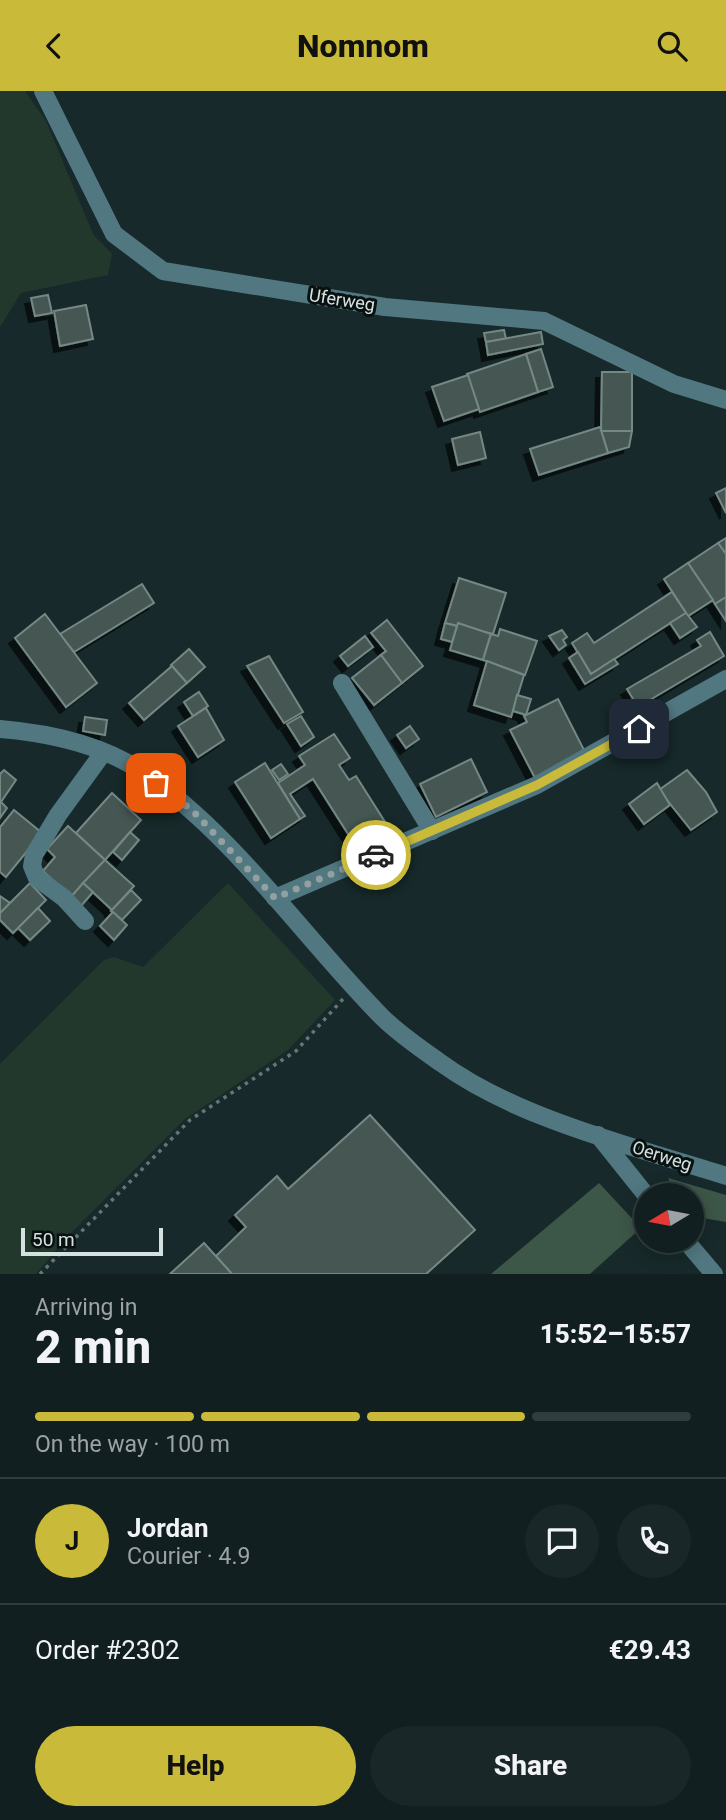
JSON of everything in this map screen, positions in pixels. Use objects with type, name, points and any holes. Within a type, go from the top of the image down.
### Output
[{"type":"street","name":"Uferweg","points":[[43,91],[114,234],[163,271],[385,307],[544,321],[674,383],[726,400]]},
{"type":"street","points":[[275,898],[537,785],[726,679]]},
{"type":"street","points":[[342,683],[432,831]]},
{"type":"street","name":"Oerweg","points":[[0,729],[33,732],[85,745],[139,770],[192,810],[384,1020],[443,1065],[515,1104],[598,1135],[726,1176]]},
{"type":"street","points":[[85,921],[64,898],[37,878],[32,866],[34,855],[58,815],[103,753]]},
{"type":"street","points":[[598,1135],[636,1183]]},
{"type":"street","points":[[696,1253],[714,1274]]},
{"type":"path","points":[[40,1274],[190,1120],[296,1051],[354,987]]},
{"type":"green space","points":[[0,91],[25,91],[46,121],[93,234],[112,254],[108,275],[21,293],[0,327]]},
{"type":"green space","points":[[228,883],[335,1000],[288,1050],[185,1119],[69,1235],[36,1274],[0,1274],[0,1064],[104,960],[114,957],[143,967]]},
{"type":"green space","points":[[668,1178],[685,1183],[671,1183]]},
{"type":"green space","points":[[599,1183],[634,1220],[634,1234],[590,1274],[491,1274]]},
{"type":"green space","points":[[704,1189],[726,1195],[726,1222],[704,1218]]},
{"type":"building","points":[[48,295],[52,313],[35,316],[31,298]]},
{"type":"building","points":[[86,305],[93,339],[60,346],[54,311]]},
{"type":"building","points":[[504,330],[506,339],[486,342],[484,333]]},
{"type":"building","points":[[541,332],[543,344],[488,355],[486,342]]},
{"type":"building","points":[[541,349],[553,387],[538,392],[526,354]]},
{"type":"building","points":[[526,354],[538,392],[480,412],[467,374]]},
{"type":"building","points":[[602,372],[632,372],[632,431],[601,431]]},
{"type":"building","points":[[468,375],[479,409],[444,421],[432,387]]},
{"type":"building","points":[[600,427],[608,453],[539,475],[530,449]]},
{"type":"building","points":[[601,431],[632,431],[629,447],[608,453]]},
{"type":"building","points":[[480,432],[486,458],[458,465],[452,439]]},
{"type":"building","points":[[726,488],[726,513],[716,493]]},
{"type":"building","points":[[726,538],[726,554],[718,543]]},
{"type":"building","points":[[718,543],[726,554],[726,597],[715,604],[688,563]]},
{"type":"building","points":[[688,563],[713,600],[688,616],[664,579]]},
{"type":"building","points":[[459,578],[506,593],[493,634],[445,623]]},
{"type":"building","points":[[142,584],[154,603],[74,652],[60,634]]},
{"type":"building","points":[[672,592],[686,613],[591,674],[572,643],[587,633],[594,643]]},
{"type":"building","points":[[726,597],[726,621],[715,604]]},
{"type":"building","points":[[686,613],[697,627],[680,638],[670,623]]},
{"type":"building","points":[[45,614],[97,683],[66,707],[15,638]]},
{"type":"building","points":[[387,620],[423,666],[402,683],[381,655],[386,651],[371,633]]},
{"type":"building","points":[[445,623],[457,626],[452,642],[441,639]]},
{"type":"building","points":[[458,623],[491,634],[483,660],[450,650]]},
{"type":"building","points":[[500,629],[537,641],[525,675],[483,660],[491,634],[498,636]]},
{"type":"building","points":[[562,630],[567,637],[563,640],[566,645],[559,650],[549,636]]},
{"type":"building","points":[[710,632],[724,656],[638,707],[627,689],[701,646],[697,640]]},
{"type":"building","points":[[365,636],[373,647],[348,666],[340,656]]},
{"type":"building","points":[[189,649],[205,667],[187,683],[171,665]]},
{"type":"building","points":[[578,652],[591,674],[614,659],[618,664],[585,684],[569,658]]},
{"type":"building","points":[[381,655],[402,683],[374,705],[352,678]]},
{"type":"building","points":[[269,656],[303,712],[284,723],[247,666]]},
{"type":"building","points":[[487,661],[524,675],[511,717],[474,705]]},
{"type":"building","points":[[172,666],[187,683],[144,720],[129,703]]},
{"type":"building","points":[[199,692],[208,706],[193,716],[184,702]]},
{"type":"building","points":[[517,695],[531,699],[526,715],[513,711]]},
{"type":"building","points":[[558,699],[585,752],[535,778],[510,730],[527,722],[524,716]]},
{"type":"building","points":[[206,708],[224,740],[198,757],[178,726]]},
{"type":"building","points":[[301,716],[314,737],[301,746],[287,724]]},
{"type":"building","points":[[85,717],[107,720],[105,735],[83,731]]},
{"type":"building","points":[[410,726],[419,739],[406,748],[397,735]]},
{"type":"building","points":[[334,734],[350,758],[339,765],[349,780],[356,776],[387,825],[355,845],[313,779],[290,794],[305,816],[300,819],[278,783],[305,765],[299,756]]},
{"type":"building","points":[[471,759],[487,792],[436,817],[420,784]]},
{"type":"building","points":[[265,763],[300,819],[271,838],[235,782]]},
{"type":"building","points":[[281,764],[288,774],[279,780],[272,770]]},
{"type":"building","points":[[4,770],[16,780],[1,802],[7,808],[0,818],[0,774]]},
{"type":"building","points":[[687,770],[706,792],[717,812],[691,830],[659,790]]},
{"type":"building","points":[[657,783],[670,805],[644,824],[629,804]]},
{"type":"building","points":[[112,793],[141,820],[105,860],[76,833]]},
{"type":"building","points":[[14,810],[42,833],[6,877],[0,872],[0,827]]},
{"type":"building","points":[[68,826],[105,860],[71,897],[43,871],[55,857],[47,849]]},
{"type":"building","points":[[130,832],[139,840],[122,860],[113,852]]},
{"type":"building","points":[[105,860],[134,886],[112,910],[83,883]]},
{"type":"building","points":[[30,883],[46,900],[13,933],[0,920],[0,913]]},
{"type":"building","points":[[83,883],[93,892],[81,906],[71,897]]},
{"type":"building","points":[[131,890],[141,900],[122,920],[111,911]]},
{"type":"building","points":[[0,896],[10,903],[0,913]]},
{"type":"building","points":[[38,908],[50,921],[30,940],[18,928]]},
{"type":"building","points":[[113,912],[127,925],[114,940],[100,926]]},
{"type":"building","points":[[370,1115],[475,1230],[426,1274],[232,1274],[216,1256],[246,1227],[235,1215],[277,1176],[288,1189]]},
{"type":"building","points":[[204,1243],[232,1274],[170,1274]]},
{"type":"way so far","points":[[156,783],[192,810],[275,898],[376,855]]},
{"type":"route","points":[[376,855],[537,785],[639,729]]}]
